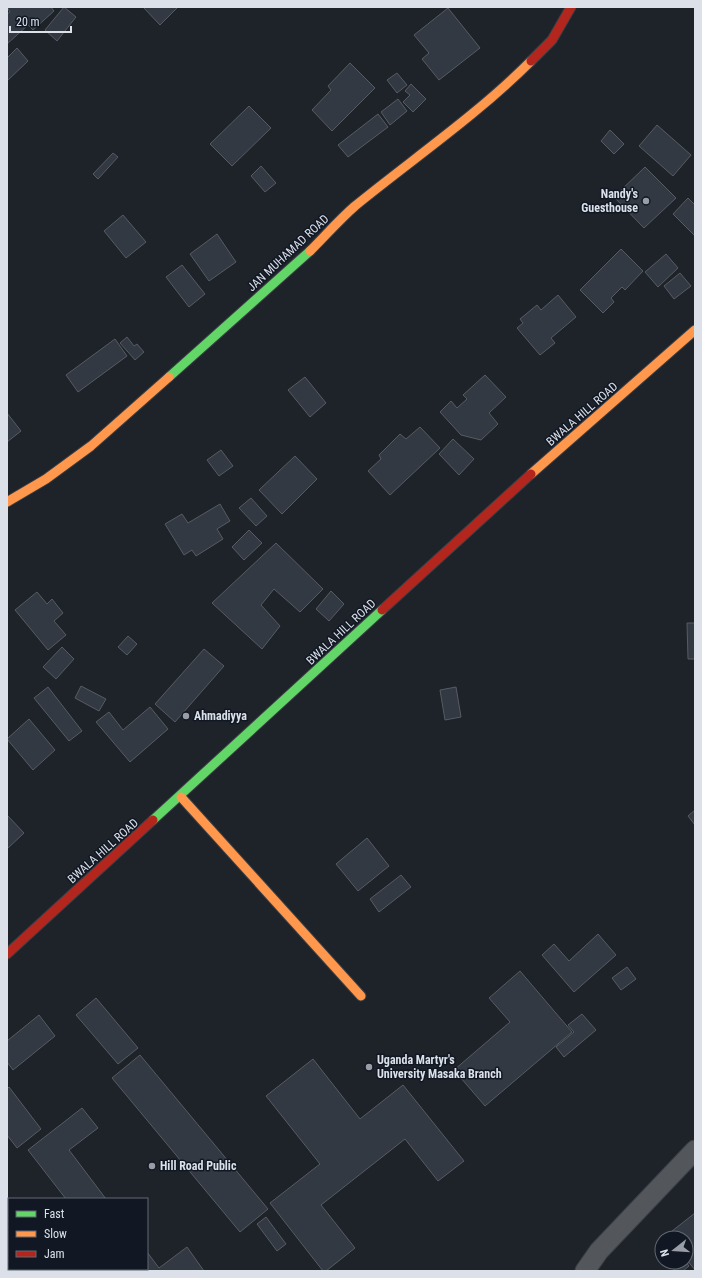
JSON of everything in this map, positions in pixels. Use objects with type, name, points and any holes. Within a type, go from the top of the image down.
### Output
[{"type":"street","name":"JAN MUHAMAD ROAD","points":[[7,502],[46,479],[91,446],[296,265],[354,207],[404,169],[512,80],[552,40],[571,7]]},
{"type":"street","name":"BWALA HILL ROAD","points":[[9,948],[181,797],[491,510],[695,330]]},
{"type":"street","points":[[181,797],[361,996]]},
{"type":"street","points":[[585,1271],[599,1251],[695,1150]]},
{"type":"building","points":[[7,7],[51,7],[54,11],[33,30],[28,25],[7,44],[7,14],[10,12]]},
{"type":"building","points":[[64,7],[76,17],[57,41],[45,30]]},
{"type":"building","points":[[143,7],[178,7],[160,25]]},
{"type":"building","points":[[448,8],[480,48],[439,80],[422,59],[429,53],[414,35]]},
{"type":"building","points":[[17,48],[28,61],[7,81],[7,58]]},
{"type":"building","points":[[350,63],[375,88],[332,131],[312,110],[331,90],[328,86]]},
{"type":"building","points":[[397,73],[407,85],[397,93],[387,80]]},
{"type":"building","points":[[411,84],[426,99],[413,112],[403,102],[410,95],[405,91]]},
{"type":"building","points":[[398,99],[407,111],[390,125],[381,112]]},
{"type":"building","points":[[249,106],[271,128],[232,166],[210,144]]},
{"type":"building","points":[[378,114],[388,127],[348,157],[338,145]]},
{"type":"building","points":[[657,125],[691,155],[673,176],[639,146]]},
{"type":"building","points":[[610,130],[624,144],[614,154],[601,141]]},
{"type":"building","points":[[113,153],[118,157],[98,179],[93,174]]},
{"type":"building","points":[[261,166],[276,183],[265,192],[251,176]]},
{"type":"building","points":[[645,167],[676,198],[644,228],[614,197]]},
{"type":"building","points":[[688,198],[695,205],[695,236],[673,214]]},
{"type":"building","points":[[123,215],[146,242],[126,258],[104,231]]},
{"type":"building","points":[[217,234],[236,262],[209,281],[190,254]]},
{"type":"building","points":[[621,249],[643,271],[625,290],[622,287],[611,298],[614,302],[603,313],[580,290]]},
{"type":"building","points":[[666,254],[678,268],[658,287],[645,272]]},
{"type":"building","points":[[182,265],[205,294],[189,307],[166,277]]},
{"type":"building","points":[[680,273],[691,286],[674,299],[664,286]]},
{"type":"building","points":[[558,295],[576,317],[551,338],[555,343],[540,355],[517,328],[523,323],[520,319],[537,305],[541,310]]},
{"type":"building","points":[[127,337],[134,346],[137,344],[144,352],[135,360],[120,343]]},
{"type":"building","points":[[115,339],[127,356],[78,392],[66,375]]},
{"type":"building","points":[[485,375],[506,397],[489,413],[498,424],[481,440],[461,435],[440,412],[451,401],[457,408],[467,399],[463,395]]},
{"type":"building","points":[[305,377],[326,403],[310,417],[288,390]]},
{"type":"building","points":[[7,413],[21,431],[7,442]]},
{"type":"building","points":[[420,427],[440,448],[390,495],[368,471],[381,459],[379,455],[400,434],[406,439]]},
{"type":"building","points":[[453,439],[474,459],[459,475],[439,454]]},
{"type":"building","points":[[221,450],[233,466],[219,476],[207,460]]},
{"type":"building","points":[[295,456],[317,479],[282,514],[259,490]]},
{"type":"building","points":[[251,498],[267,516],[256,526],[239,508]]},
{"type":"building","points":[[220,504],[230,521],[217,529],[223,539],[196,556],[192,550],[184,555],[165,524],[182,514],[188,523]]},
{"type":"building","points":[[249,530],[262,543],[244,560],[232,547]]},
{"type":"building","points":[[276,543],[323,589],[300,612],[274,589],[261,605],[280,626],[262,649],[212,603]]},
{"type":"building","points":[[331,591],[344,604],[329,621],[316,609]]},
{"type":"building","points":[[37,592],[47,604],[52,599],[63,613],[54,621],[66,635],[48,650],[15,610]]},
{"type":"building","points":[[687,623],[695,623],[695,659],[688,659]]},
{"type":"building","points":[[128,636],[137,644],[127,655],[118,647]]},
{"type":"building","points":[[62,647],[74,659],[56,679],[43,667]]},
{"type":"building","points":[[204,649],[224,666],[175,722],[155,704]]},
{"type":"building","points":[[81,686],[106,699],[99,711],[75,698]]},
{"type":"building","points":[[48,687],[82,731],[69,741],[34,698]]},
{"type":"building","points":[[456,687],[461,717],[445,720],[440,690]]},
{"type":"building","points":[[150,707],[168,729],[130,762],[96,722],[109,712],[123,730]]},
{"type":"building","points":[[29,719],[55,750],[33,770],[7,739]]},
{"type":"building","points":[[695,810],[695,825],[688,816]]},
{"type":"building","points":[[7,815],[24,833],[7,849]]},
{"type":"building","points":[[367,838],[389,866],[358,891],[336,864]]},
{"type":"building","points":[[401,875],[411,887],[379,912],[370,899]]},
{"type":"building","points":[[598,934],[616,955],[574,992],[542,955],[554,944],[569,961]]},
{"type":"building","points":[[627,967],[636,979],[621,990],[612,978]]},
{"type":"building","points":[[520,971],[572,1032],[485,1106],[454,1070],[510,1022],[489,998]]},
{"type":"building","points":[[96,998],[138,1048],[118,1064],[76,1015]]},
{"type":"building","points":[[582,1014],[596,1030],[564,1057],[556,1047],[574,1032],[568,1025]]},
{"type":"building","points":[[39,1015],[55,1036],[13,1070],[7,1062],[7,1041]]},
{"type":"building","points":[[140,1055],[268,1209],[240,1232],[112,1078]]},
{"type":"building","points":[[313,1059],[360,1119],[403,1085],[464,1161],[438,1181],[405,1139],[321,1205],[355,1248],[326,1271],[323,1271],[270,1203],[320,1164],[266,1096]]},
{"type":"building","points":[[9,1087],[41,1129],[17,1148],[7,1135],[7,1089]]},
{"type":"building","points":[[82,1108],[98,1128],[69,1150],[105,1198],[65,1198],[28,1150]]},
{"type":"building","points":[[695,1213],[695,1270],[694,1230],[673,1230]]},
{"type":"building","points":[[266,1217],[286,1244],[277,1251],[257,1224]]},
{"type":"building","points":[[187,1247],[204,1271],[121,1270],[148,1270],[148,1253],[159,1268]]},
{"type":"traffic: fast","points":[[169,377],[310,251]]},
{"type":"traffic: fast","points":[[153,820],[382,610]]},
{"type":"traffic: slow","points":[[310,251],[355,206],[489,100],[531,61]]},
{"type":"traffic: slow","points":[[531,474],[695,330]]},
{"type":"traffic: slow","points":[[7,502],[46,479],[91,446],[169,377]]},
{"type":"traffic: slow","points":[[181,797],[361,996]]},
{"type":"traffic: jam","points":[[531,61],[552,40],[571,7]]},
{"type":"traffic: jam","points":[[382,610],[531,474]]},
{"type":"traffic: jam","points":[[7,954],[153,820]]},
{"type":"place","name":"Nandy's Guesthouse","points":[[646,201]]},
{"type":"place","name":"Ahmadiyya","points":[[186,716]]},
{"type":"place","name":"Uganda Martyr's University Masaka Branch","points":[[369,1067]]},
{"type":"place","name":"Hill Road Public","points":[[152,1166]]}]
